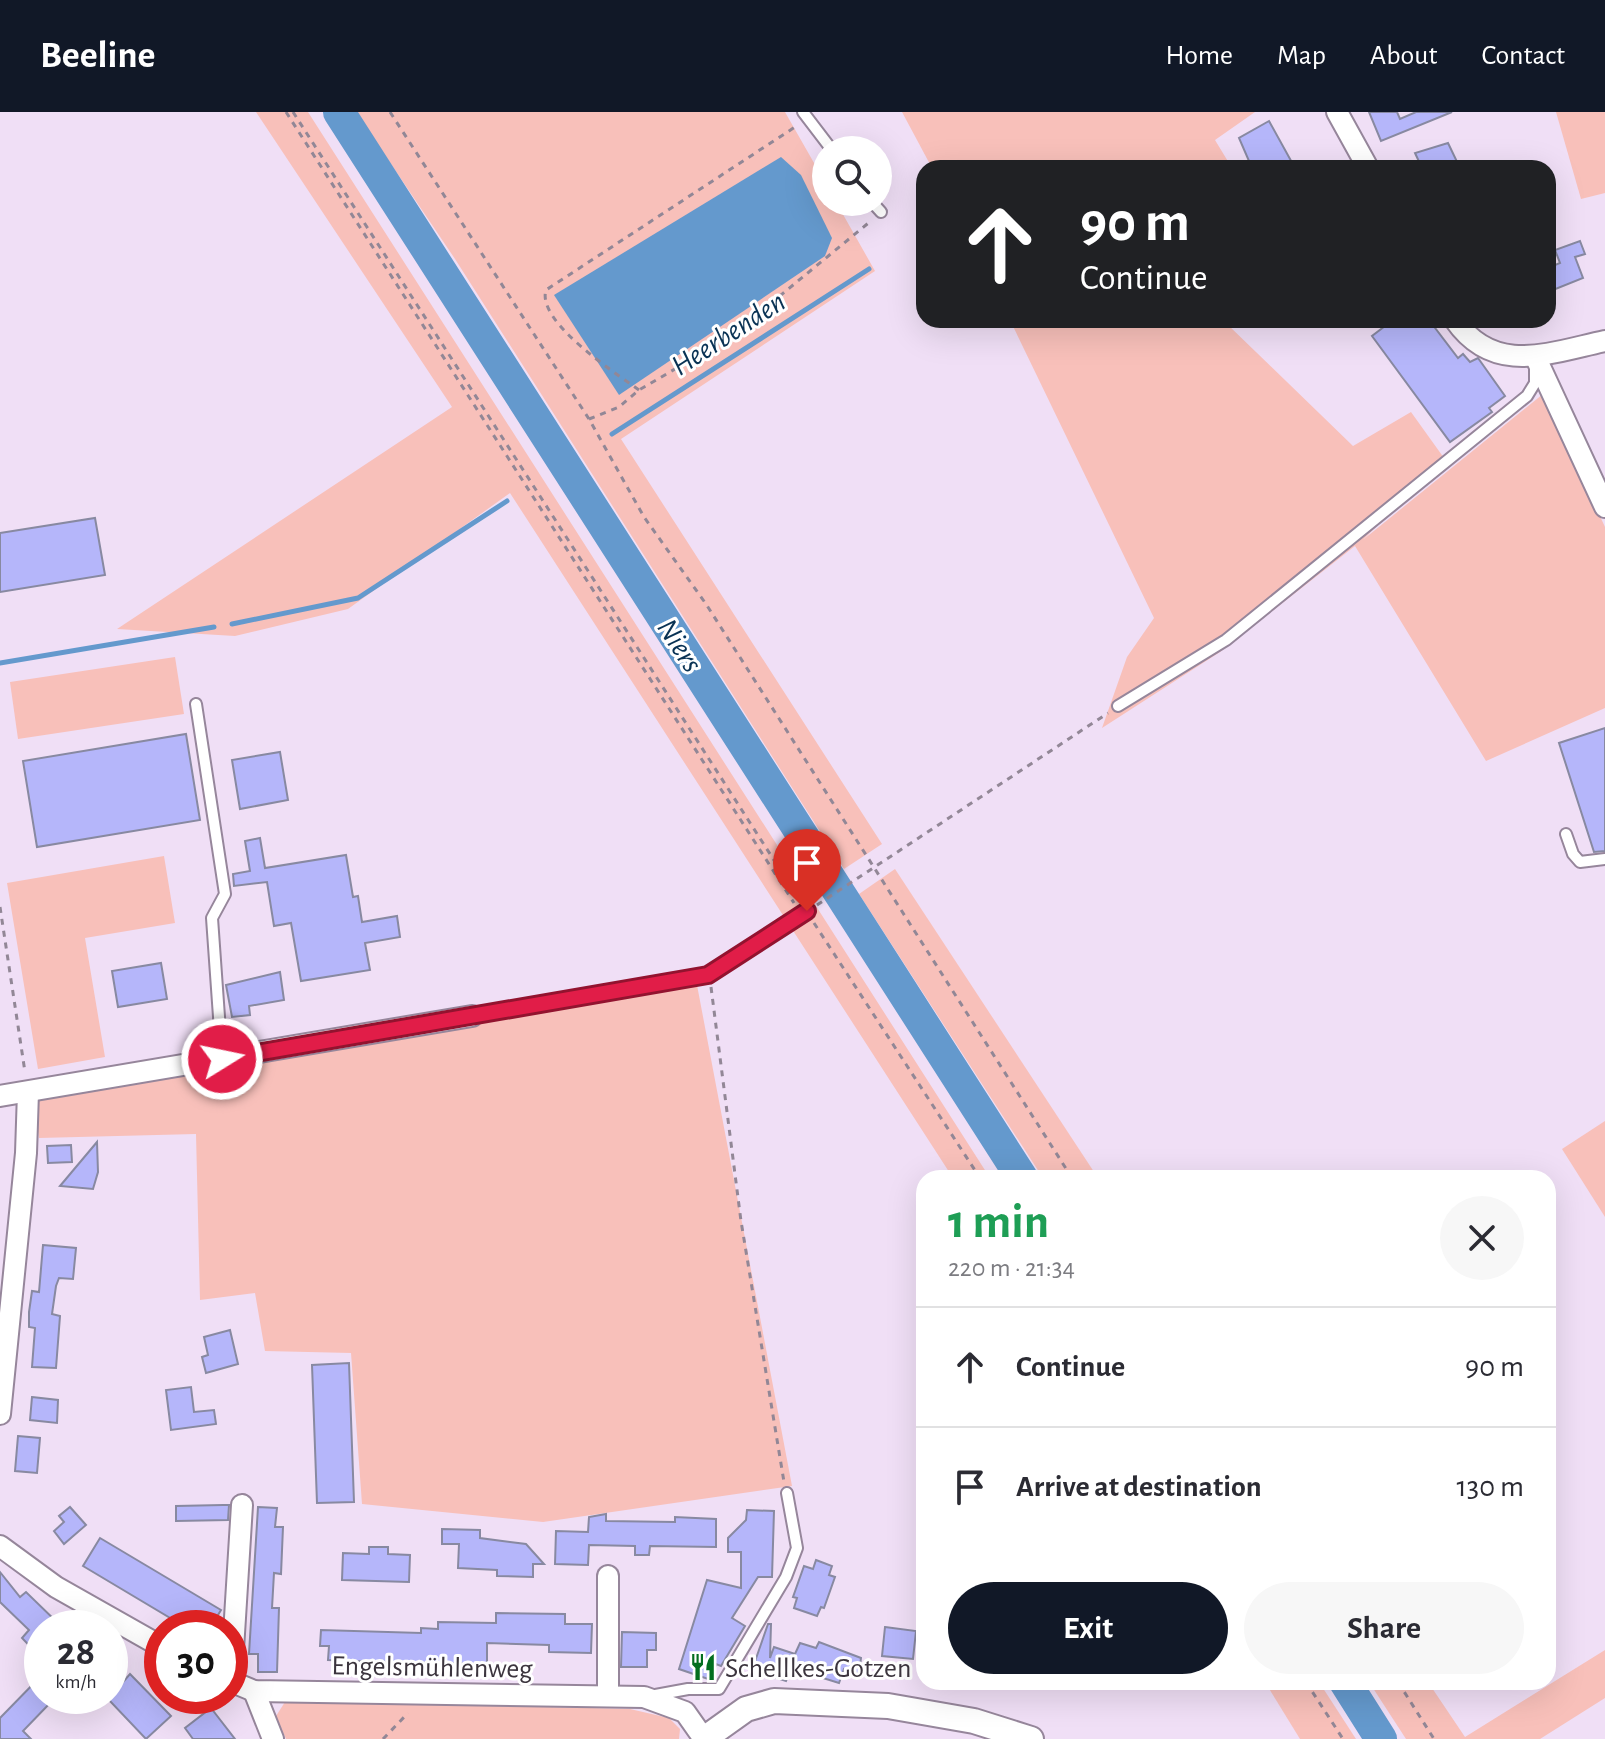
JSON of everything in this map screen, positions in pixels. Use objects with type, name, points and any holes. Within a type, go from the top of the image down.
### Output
[{"type":"street","points":[[1337,112],[1364,160]]},
{"type":"street","points":[[1460,328],[1468,339],[1505,357],[1535,356],[1605,341]]},
{"type":"street","points":[[1535,356],[1605,507]]},
{"type":"street","points":[[0,1096],[472,1016]]},
{"type":"street","points":[[0,1414],[26,1153],[28,1092]]},
{"type":"street","name":"Engelsmühlenweg","points":[[235,1610],[242,1505]]},
{"type":"street","points":[[0,1546],[56,1587],[144,1637]]},
{"type":"street","points":[[608,1576],[608,1696]]},
{"type":"street","name":"Engelsmühlenweg","points":[[248,1689],[644,1697],[685,1712],[704,1739]]},
{"type":"street","points":[[254,1691],[273,1739]]},
{"type":"street","points":[[704,1739],[737,1713],[774,1701],[888,1706],[974,1721],[1031,1739]]},
{"type":"lane","points":[[805,115],[821,136]]},
{"type":"lane","points":[[1118,706],[1226,640],[1527,396],[1535,383],[1535,356]]},
{"type":"lane","points":[[196,704],[225,894],[212,918],[222,1059]]},
{"type":"lane","points":[[1566,834],[1573,854],[1580,862],[1605,859]]},
{"type":"lane","points":[[472,1016],[708,975],[807,911]]},
{"type":"lane","points":[[644,1697],[688,1689],[719,1689],[786,1577],[797,1548],[787,1493]]},
{"type":"path","points":[[286,112],[975,1170]]},
{"type":"path","points":[[293,112],[807,911]]},
{"type":"path","points":[[390,112],[589,419],[644,517],[706,604],[1067,1170]]},
{"type":"path","points":[[639,390],[570,336],[546,301],[546,290],[805,115]]},
{"type":"path","points":[[589,419],[619,407],[639,390],[695,361],[753,321],[876,216]]},
{"type":"path","points":[[807,911],[1118,706]]},
{"type":"path","points":[[0,907],[28,1092]]},
{"type":"path","points":[[708,975],[726,1085],[741,1221],[787,1493]]},
{"type":"path","points":[[1311,1690],[1343,1739]]},
{"type":"path","points":[[1403,1690],[1434,1739]]},
{"type":"path","points":[[383,1739],[427,1693]]},
{"type":"shaded area","points":[[256,112],[308,112],[985,1170],[948,1170],[510,493],[348,609],[235,636],[117,629],[452,407]]},
{"type":"shaded area","points":[[356,112],[785,112],[812,159],[812,216],[844,216],[875,271],[621,439],[882,844],[844,869],[455,259]]},
{"type":"shaded area","points":[[902,112],[1255,112],[1215,140],[1227,160],[928,160]]},
{"type":"shaded area","points":[[1556,112],[1605,112],[1605,193],[1581,199]]},
{"type":"shaded area","points":[[1014,328],[1231,328],[1353,446],[1411,412],[1444,458],[1364,539],[1543,394],[1605,527],[1605,708],[1486,761],[1355,546],[1220,652],[1102,728],[1127,657],[1154,618]]},
{"type":"shaded area","points":[[175,657],[184,714],[18,739],[10,682]]},
{"type":"shaded area","points":[[164,856],[175,923],[85,938],[105,1057],[38,1069],[7,883]]},
{"type":"shaded area","points":[[895,869],[1093,1170],[1038,1170],[859,894]]},
{"type":"shaded area","points":[[697,985],[792,1486],[543,1522],[362,1504],[351,1353],[265,1351],[255,1293],[200,1300],[196,1134],[39,1138],[30,1083]]},
{"type":"shaded area","points":[[1605,1121],[1605,1217],[1562,1149]]},
{"type":"shaded area","points":[[1605,1650],[1605,1698],[1540,1739],[1406,1739],[1374,1690],[1433,1690],[1465,1737],[1541,1690],[1556,1690],[1556,1680]]},
{"type":"shaded area","points":[[1270,1690],[1324,1690],[1356,1739],[1300,1739]]},
{"type":"shaded area","points":[[285,1702],[630,1709],[669,1718],[680,1729],[679,1739],[286,1739],[276,1716]]},
{"type":"water","points":[[781,157],[801,175],[812,197],[812,216],[821,216],[832,238],[825,256],[619,395],[554,295]]},
{"type":"building","points":[[1369,112],[1397,112],[1400,119],[1416,112],[1452,112],[1381,141]]},
{"type":"building","points":[[1269,121],[1291,160],[1249,160],[1239,138]]},
{"type":"building","points":[[1448,143],[1456,160],[1418,160],[1415,153]]},
{"type":"building","points":[[1580,241],[1585,254],[1575,257],[1583,278],[1556,289],[1556,265],[1560,263],[1556,250]]},
{"type":"building","points":[[1382,328],[1435,328],[1458,358],[1463,354],[1470,362],[1478,358],[1505,396],[1489,408],[1492,412],[1450,442],[1372,336]]},
{"type":"building","points":[[95,518],[105,575],[0,592],[0,533]]},
{"type":"building","points":[[1605,728],[1605,851],[1594,852],[1559,743]]},
{"type":"building","points":[[186,734],[200,820],[37,847],[23,761]]},
{"type":"building","points":[[280,752],[288,800],[240,809],[232,760]]},
{"type":"building","points":[[260,838],[265,868],[346,855],[353,897],[358,896],[362,922],[397,916],[400,937],[365,943],[370,970],[301,981],[291,923],[274,926],[267,882],[234,886],[233,874],[250,871],[245,841]]},
{"type":"building","points":[[161,963],[167,999],[118,1007],[112,971]]},
{"type":"building","points":[[280,972],[284,1000],[249,1006],[250,1015],[232,1017],[226,985]]},
{"type":"building","points":[[97,1142],[98,1172],[93,1189],[60,1186]]},
{"type":"building","points":[[71,1145],[72,1162],[48,1163],[47,1146]]},
{"type":"building","points":[[43,1245],[76,1248],[73,1279],[59,1278],[56,1286],[52,1314],[60,1316],[56,1368],[32,1367],[35,1328],[29,1327],[29,1312],[32,1291],[39,1292]]},
{"type":"building","points":[[230,1330],[238,1364],[206,1373],[202,1357],[208,1355],[204,1337]]},
{"type":"building","points":[[349,1363],[354,1502],[317,1503],[312,1365]]},
{"type":"building","points":[[191,1387],[194,1412],[214,1410],[216,1424],[171,1430],[166,1390]]},
{"type":"building","points":[[32,1397],[58,1400],[57,1423],[30,1420]]},
{"type":"building","points":[[18,1436],[40,1438],[37,1473],[15,1471]]},
{"type":"building","points":[[229,1505],[228,1520],[176,1521],[176,1506]]},
{"type":"building","points":[[70,1507],[86,1525],[64,1544],[54,1531],[64,1522],[59,1516]]},
{"type":"building","points":[[258,1507],[277,1508],[275,1527],[283,1527],[281,1574],[274,1573],[272,1608],[279,1608],[277,1672],[258,1672],[258,1654],[249,1654]]},
{"type":"building","points":[[747,1510],[774,1511],[772,1577],[758,1577],[732,1618],[745,1626],[721,1666],[716,1664],[711,1680],[679,1669],[707,1580],[741,1588],[741,1552],[728,1552],[728,1538],[746,1520]]},
{"type":"building","points":[[606,1514],[606,1521],[675,1522],[675,1517],[716,1519],[716,1547],[650,1546],[649,1555],[635,1555],[635,1546],[589,1545],[588,1565],[555,1564],[556,1531],[588,1532],[589,1517]]},
{"type":"building","points":[[442,1529],[480,1530],[480,1538],[526,1544],[544,1564],[533,1564],[533,1577],[497,1576],[497,1570],[458,1568],[459,1544],[442,1544]]},
{"type":"building","points":[[100,1538],[221,1610],[157,1610],[83,1566]]},
{"type":"building","points":[[369,1547],[388,1547],[388,1554],[410,1555],[409,1582],[342,1580],[343,1553],[369,1554]]},
{"type":"building","points":[[816,1560],[832,1566],[829,1575],[835,1577],[824,1608],[821,1607],[817,1616],[794,1608],[797,1598],[793,1597],[804,1566],[813,1569]]},
{"type":"building","points":[[0,1572],[20,1597],[26,1592],[44,1610],[24,1610],[24,1625],[0,1602]]},
{"type":"building","points":[[496,1613],[565,1614],[565,1624],[592,1624],[591,1653],[549,1652],[549,1645],[487,1643],[487,1664],[355,1661],[328,1660],[329,1646],[320,1646],[321,1630],[421,1633],[421,1628],[438,1629],[438,1622],[496,1623]]},
{"type":"building","points":[[768,1624],[771,1624],[770,1658],[774,1647],[795,1654],[800,1643],[816,1648],[819,1642],[861,1658],[859,1674],[844,1669],[839,1683],[791,1668],[786,1681],[752,1670]]},
{"type":"building","points":[[885,1627],[916,1631],[913,1659],[882,1656]]},
{"type":"building","points":[[622,1632],[656,1633],[656,1650],[647,1650],[647,1667],[621,1667]]},
{"type":"building","points":[[130,1674],[144,1688],[144,1714],[171,1716],[146,1739],[122,1714],[128,1714]]},
{"type":"building","points":[[24,1693],[24,1714],[39,1714],[23,1731],[31,1739],[0,1739],[0,1718]]},
{"type":"building","points":[[203,1714],[216,1714],[235,1739],[193,1739],[185,1728]]},
{"type":"waterway","name":"Niers","points":[[339,112],[1017,1170]]},
{"type":"waterway","name":"Heerbenden","points":[[612,434],[869,269]]},
{"type":"waterway","points":[[232,624],[358,598],[507,501]]},
{"type":"waterway","points":[[0,663],[214,627]]},
{"type":"waterway","name":"Niers","points":[[1350,1690],[1381,1739]]},
{"type":"place","name":"Schellkes-Gotzen","points":[[703,1667]]},
{"type":"route","points":[[222,1059],[708,975],[807,911]]}]
